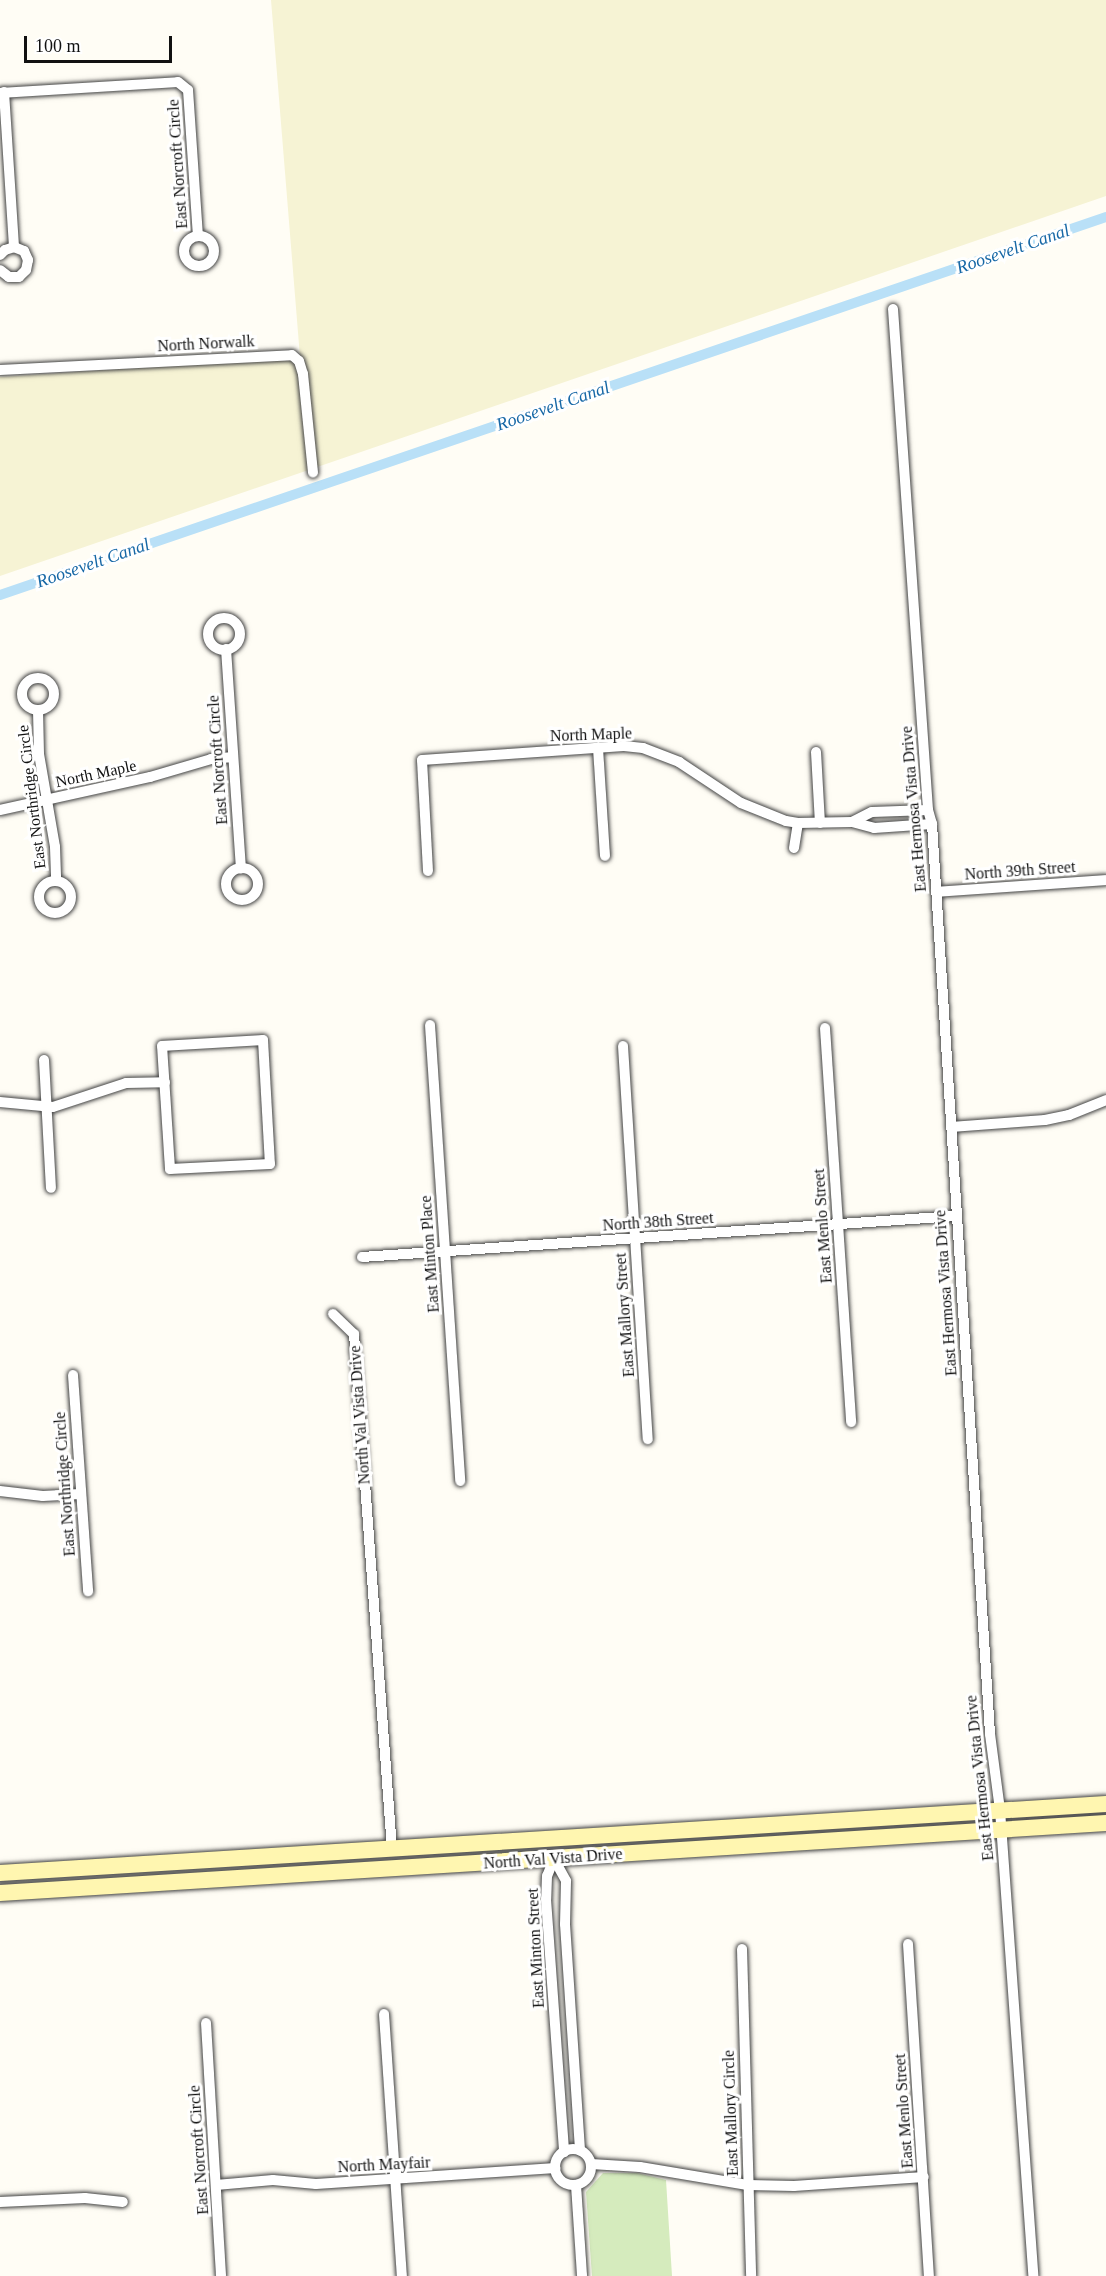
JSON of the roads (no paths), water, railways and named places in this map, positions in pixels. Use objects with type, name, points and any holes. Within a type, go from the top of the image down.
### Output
[{"type":"main road","name":"North Val Vista Drive","points":[[0,1873],[1106,1804]]},
{"type":"main road","name":"North Val Vista Drive","points":[[0,1893],[1106,1824]]},
{"type":"main road","points":[[691,1830],[692,1850]]},
{"type":"main road","points":[[664,1831],[665,1852]]},
{"type":"main road","points":[[612,1835],[613,1855]]},
{"type":"main road","points":[[553,1839],[554,1859]]},
{"type":"main road","points":[[524,1841],[525,1861]]},
{"type":"main road","points":[[392,1849],[393,1869]]},
{"type":"main road","points":[[359,1851],[361,1871]]},
{"type":"main road","points":[[170,1862],[171,1883]]},
{"type":"main road","points":[[34,1870],[36,1891]]},
{"type":"street","name":"East Norcroft Circle","points":[[2,93],[178,82],[189,90],[198,236]]},
{"type":"street","points":[[2,93],[14,247]]},
{"type":"street","points":[[0,255],[4,250],[14,247],[27,255],[26,270],[14,278],[5,275],[0,270]]},
{"type":"street","name":"East Hermosa Vista Drive","points":[[893,309],[928,810],[932,824],[990,1734],[1000,1810],[1033,2276]]},
{"type":"street","name":"North Norwalk","points":[[0,370],[292,354],[299,361],[303,374],[313,472]]},
{"type":"street","name":"East Norcroft Circle","points":[[226,650],[241,867]]},
{"type":"street","name":"East Northridge Circle","points":[[38,710],[39,754],[55,847],[56,881]]},
{"type":"street","name":"North Maple","points":[[428,871],[422,760],[624,746],[664,754],[680,762],[741,803],[767,815],[798,823],[852,822],[874,828],[932,824]]},
{"type":"street","points":[[598,748],[605,856]]},
{"type":"street","points":[[816,752],[820,823]]},
{"type":"street","name":"North Maple","points":[[0,810],[150,777],[211,759],[233,757]]},
{"type":"street","name":"North Maple","points":[[852,822],[872,812],[928,810]]},
{"type":"street","points":[[794,848],[798,823]]},
{"type":"street","name":"North 39th Street","points":[[936,892],[1106,880]]},
{"type":"street","name":"East Minton Place","points":[[430,1024],[460,1481]]},
{"type":"street","name":"East Menlo Street","points":[[825,1028],[851,1422]]},
{"type":"street","points":[[263,1040],[270,1164],[170,1169],[165,1082],[162,1046],[263,1040]]},
{"type":"street","name":"East Mallory Street","points":[[623,1046],[648,1439]]},
{"type":"street","points":[[44,1060],[51,1188]]},
{"type":"street","points":[[0,1102],[53,1107],[126,1083],[165,1082]]},
{"type":"street","points":[[951,1127],[1069,1116],[1106,1100]]},
{"type":"street","name":"North 38th Street","points":[[362,1257],[956,1216]]},
{"type":"street","name":"North Val Vista Drive","points":[[333,1314],[354,1334],[392,1849]]},
{"type":"street","name":"East Northridge Circle","points":[[73,1375],[88,1591]]},
{"type":"street","points":[[0,1491],[43,1496],[80,1494]]},
{"type":"street","name":"East Minton Street","points":[[554,1859],[566,1881],[566,1924],[580,2151]]},
{"type":"street","name":"East Minton Street","points":[[554,1859],[547,1876],[546,1899],[564,2152]]},
{"type":"street","name":"East Menlo Street","points":[[908,1944],[929,2276]]},
{"type":"street","name":"East Mallory Circle","points":[[742,1949],[751,2276]]},
{"type":"street","points":[[384,2014],[402,2276]]},
{"type":"street","name":"East Norcroft Circle","points":[[206,2023],[221,2276]]},
{"type":"street","points":[[573,2149],[580,2151],[588,2157],[591,2164],[586,2180],[570,2185],[559,2179],[555,2168],[558,2157],[573,2149]]},
{"type":"street","points":[[591,2164],[640,2167],[748,2185],[794,2186],[924,2177]]},
{"type":"street","name":"North Mayfair","points":[[216,2185],[273,2180],[316,2184],[396,2180],[555,2168]]},
{"type":"street","points":[[576,2185],[582,2276]]},
{"type":"street","points":[[0,2202],[85,2199],[123,2202]]},
{"type":"waterway","name":"Roosevelt Canal","points":[[0,595],[1106,217]]}]
